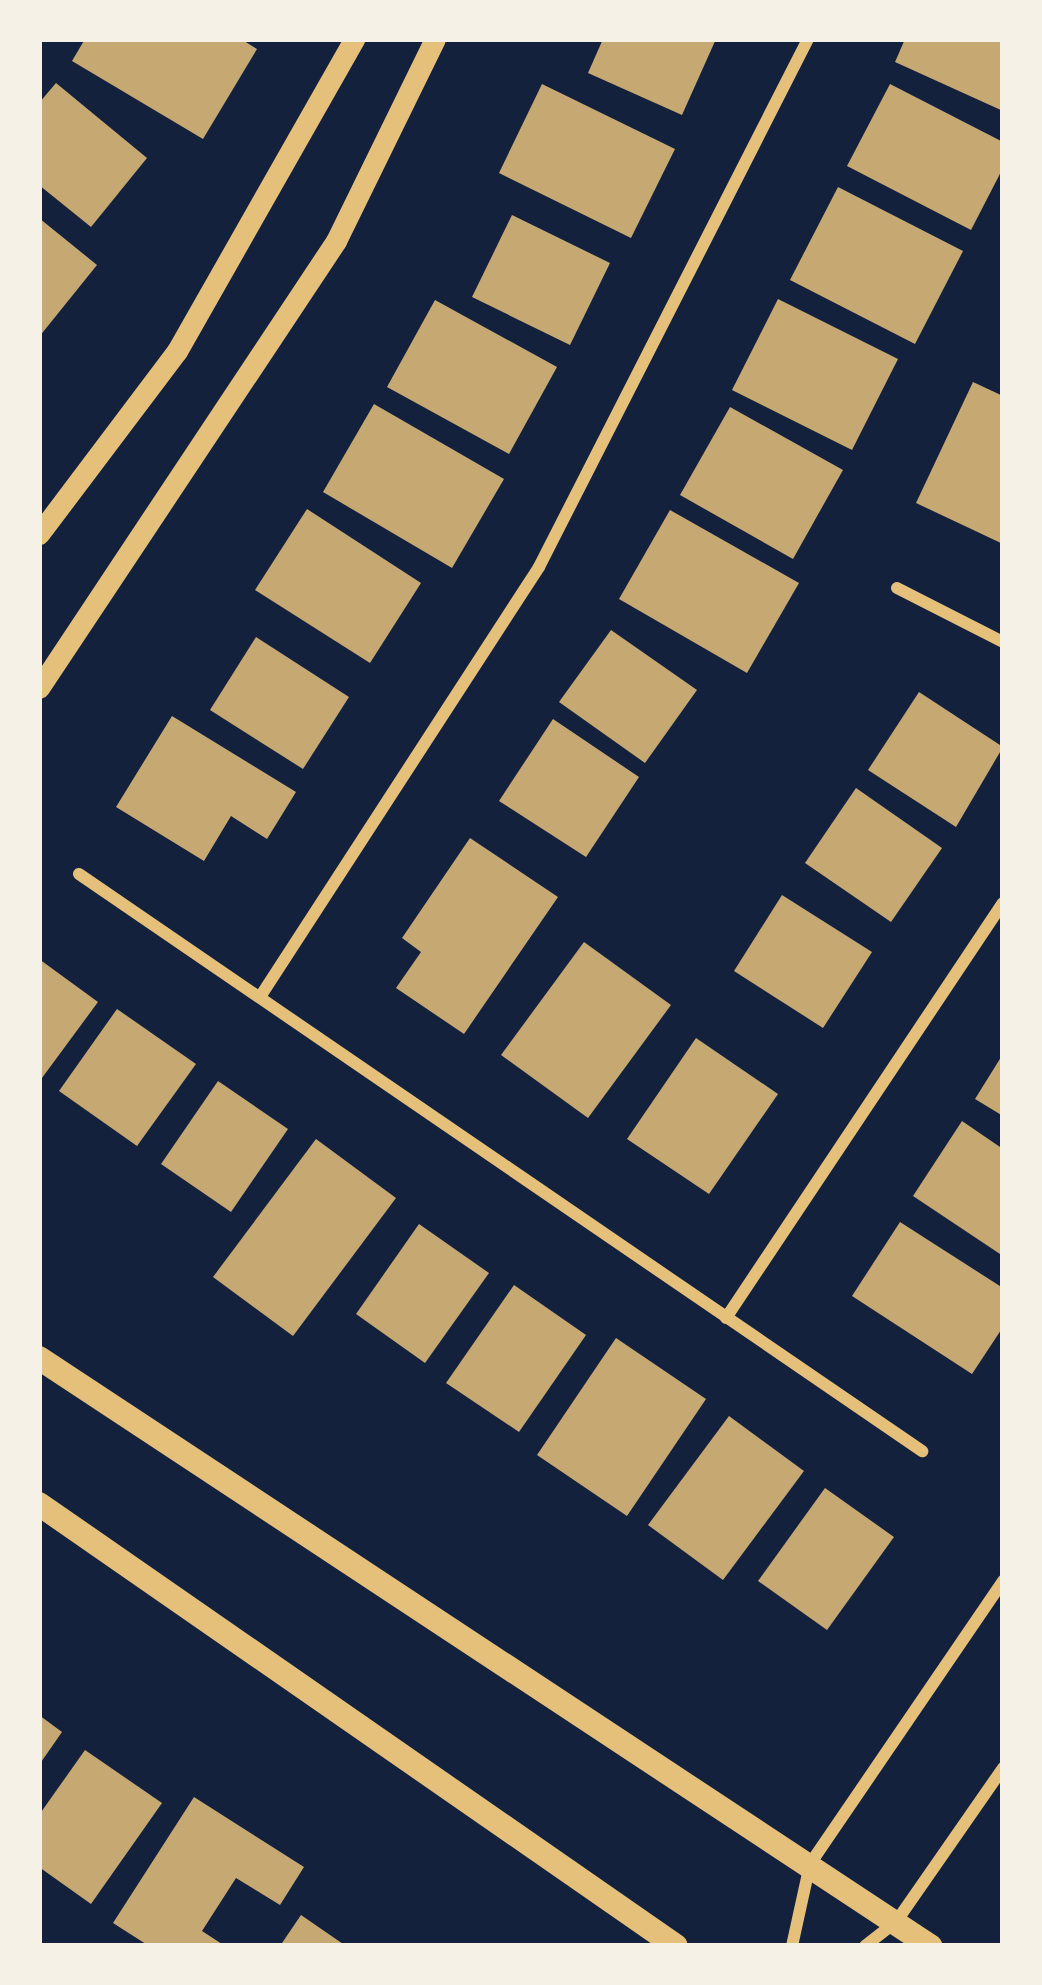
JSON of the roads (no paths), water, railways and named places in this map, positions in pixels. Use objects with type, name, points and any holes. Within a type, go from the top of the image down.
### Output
[{"type":"main road","points":[[39,1358],[930,1946]]},
{"type":"main road","points":[[39,1504],[676,1946]]},
{"type":"street","points":[[39,534],[177,350],[354,39]]},
{"type":"street","points":[[39,688],[336,241],[435,39]]},
{"type":"street","points":[[260,997],[539,566],[808,39]]},
{"type":"street","points":[[897,588],[1003,642]]},
{"type":"street","points":[[79,874],[922,1451]]},
{"type":"street","points":[[727,1318],[1003,903]]},
{"type":"street","points":[[792,1946],[810,1864],[1003,1581]]},
{"type":"street","points":[[866,1946],[896,1922],[1003,1768]]}]
